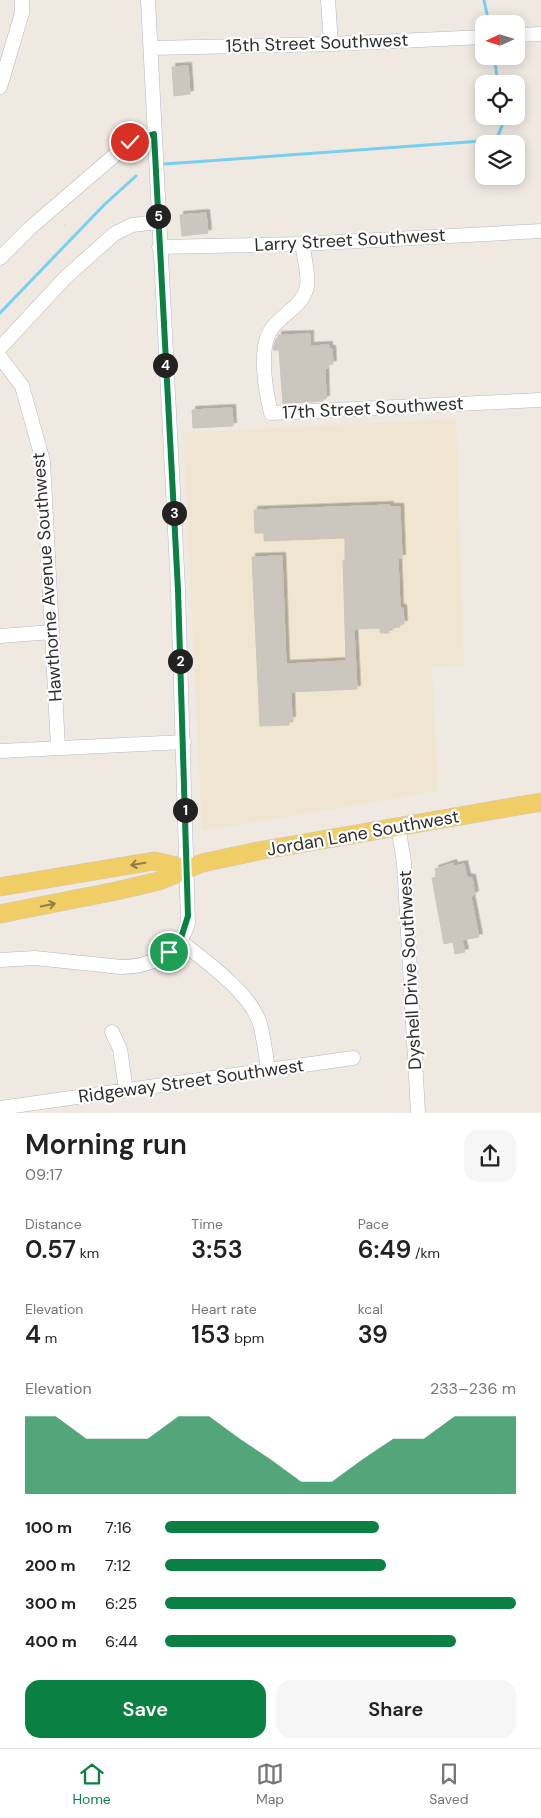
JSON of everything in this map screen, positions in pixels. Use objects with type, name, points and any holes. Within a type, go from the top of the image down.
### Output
[{"type":"main road","name":"Jordan Lane Southwest","points":[[0,914],[160,881],[186,868],[258,851],[541,802]]},
{"type":"main road","name":"Jordan Lane Southwest","points":[[0,886],[154,861],[186,868]]},
{"type":"main road","points":[[0,878],[105,869]]},
{"type":"street","points":[[0,87],[22,14],[22,0]]},
{"type":"street","points":[[0,960],[27,958],[127,967],[146,964],[162,957],[180,941],[188,916],[184,742],[148,0]]},
{"type":"street","points":[[328,0],[331,44]]},
{"type":"street","points":[[525,35],[541,34]]},
{"type":"street","name":"15th Street Southwest","points":[[151,48],[331,44],[475,37]]},
{"type":"street","points":[[0,258],[30,228],[130,142],[154,134]]},
{"type":"street","points":[[0,348],[65,278],[114,234],[132,225],[158,222]]},
{"type":"street","name":"Larry Street Southwest","points":[[159,247],[302,244],[541,231]]},
{"type":"street","name":"17th Street Southwest","points":[[302,244],[307,285],[300,301],[269,332],[264,348],[266,394],[271,413],[541,400]]},
{"type":"street","name":"Hawthorne Avenue Southwest","points":[[0,356],[22,386],[43,461],[58,748]]},
{"type":"street","points":[[0,636],[52,632]]},
{"type":"street","points":[[0,751],[184,742]]},
{"type":"street","name":"Dyshell Drive Southwest","points":[[398,826],[404,862],[418,1113]]},
{"type":"street","points":[[180,941],[215,969],[246,1000],[260,1022],[268,1070]]},
{"type":"street","points":[[112,1032],[120,1049],[126,1090]]},
{"type":"street","name":"Ridgeway Street Southwest","points":[[0,1108],[353,1058]]},
{"type":"shaded area","points":[[456,419],[464,666],[432,667],[438,791],[202,831],[183,433]]},
{"type":"building","points":[[188,66],[190,94],[174,96],[172,67]]},
{"type":"building","points":[[206,213],[208,233],[182,236],[180,215]]},
{"type":"building","points":[[310,334],[310,346],[329,345],[329,349],[332,349],[333,364],[325,368],[326,399],[323,399],[323,401],[283,404],[279,350],[273,350],[276,339],[278,335]]},
{"type":"building","points":[[232,408],[233,426],[193,428],[192,410]]},
{"type":"building","points":[[390,505],[390,507],[400,507],[402,558],[398,558],[400,608],[403,608],[404,624],[400,624],[400,627],[389,628],[389,633],[380,633],[380,628],[354,629],[357,689],[291,692],[292,720],[289,720],[289,725],[260,726],[252,557],[282,556],[286,664],[346,661],[343,560],[345,560],[345,538],[264,541],[264,533],[255,533],[254,510]]},
{"type":"building","points":[[453,863],[454,866],[464,864],[467,877],[472,878],[475,894],[471,897],[479,937],[462,940],[465,952],[455,954],[453,942],[444,944],[432,878],[437,877],[435,869]]},
{"type":"waterway","points":[[484,0],[487,15]]},
{"type":"waterway","points":[[495,65],[497,75]]},
{"type":"waterway","points":[[165,164],[496,140],[502,125]]},
{"type":"waterway","points":[[0,313],[105,204],[136,176]]},
{"type":"route","points":[[130,142],[154,134],[178,590],[188,916],[186,928],[180,941],[169,952]]}]
